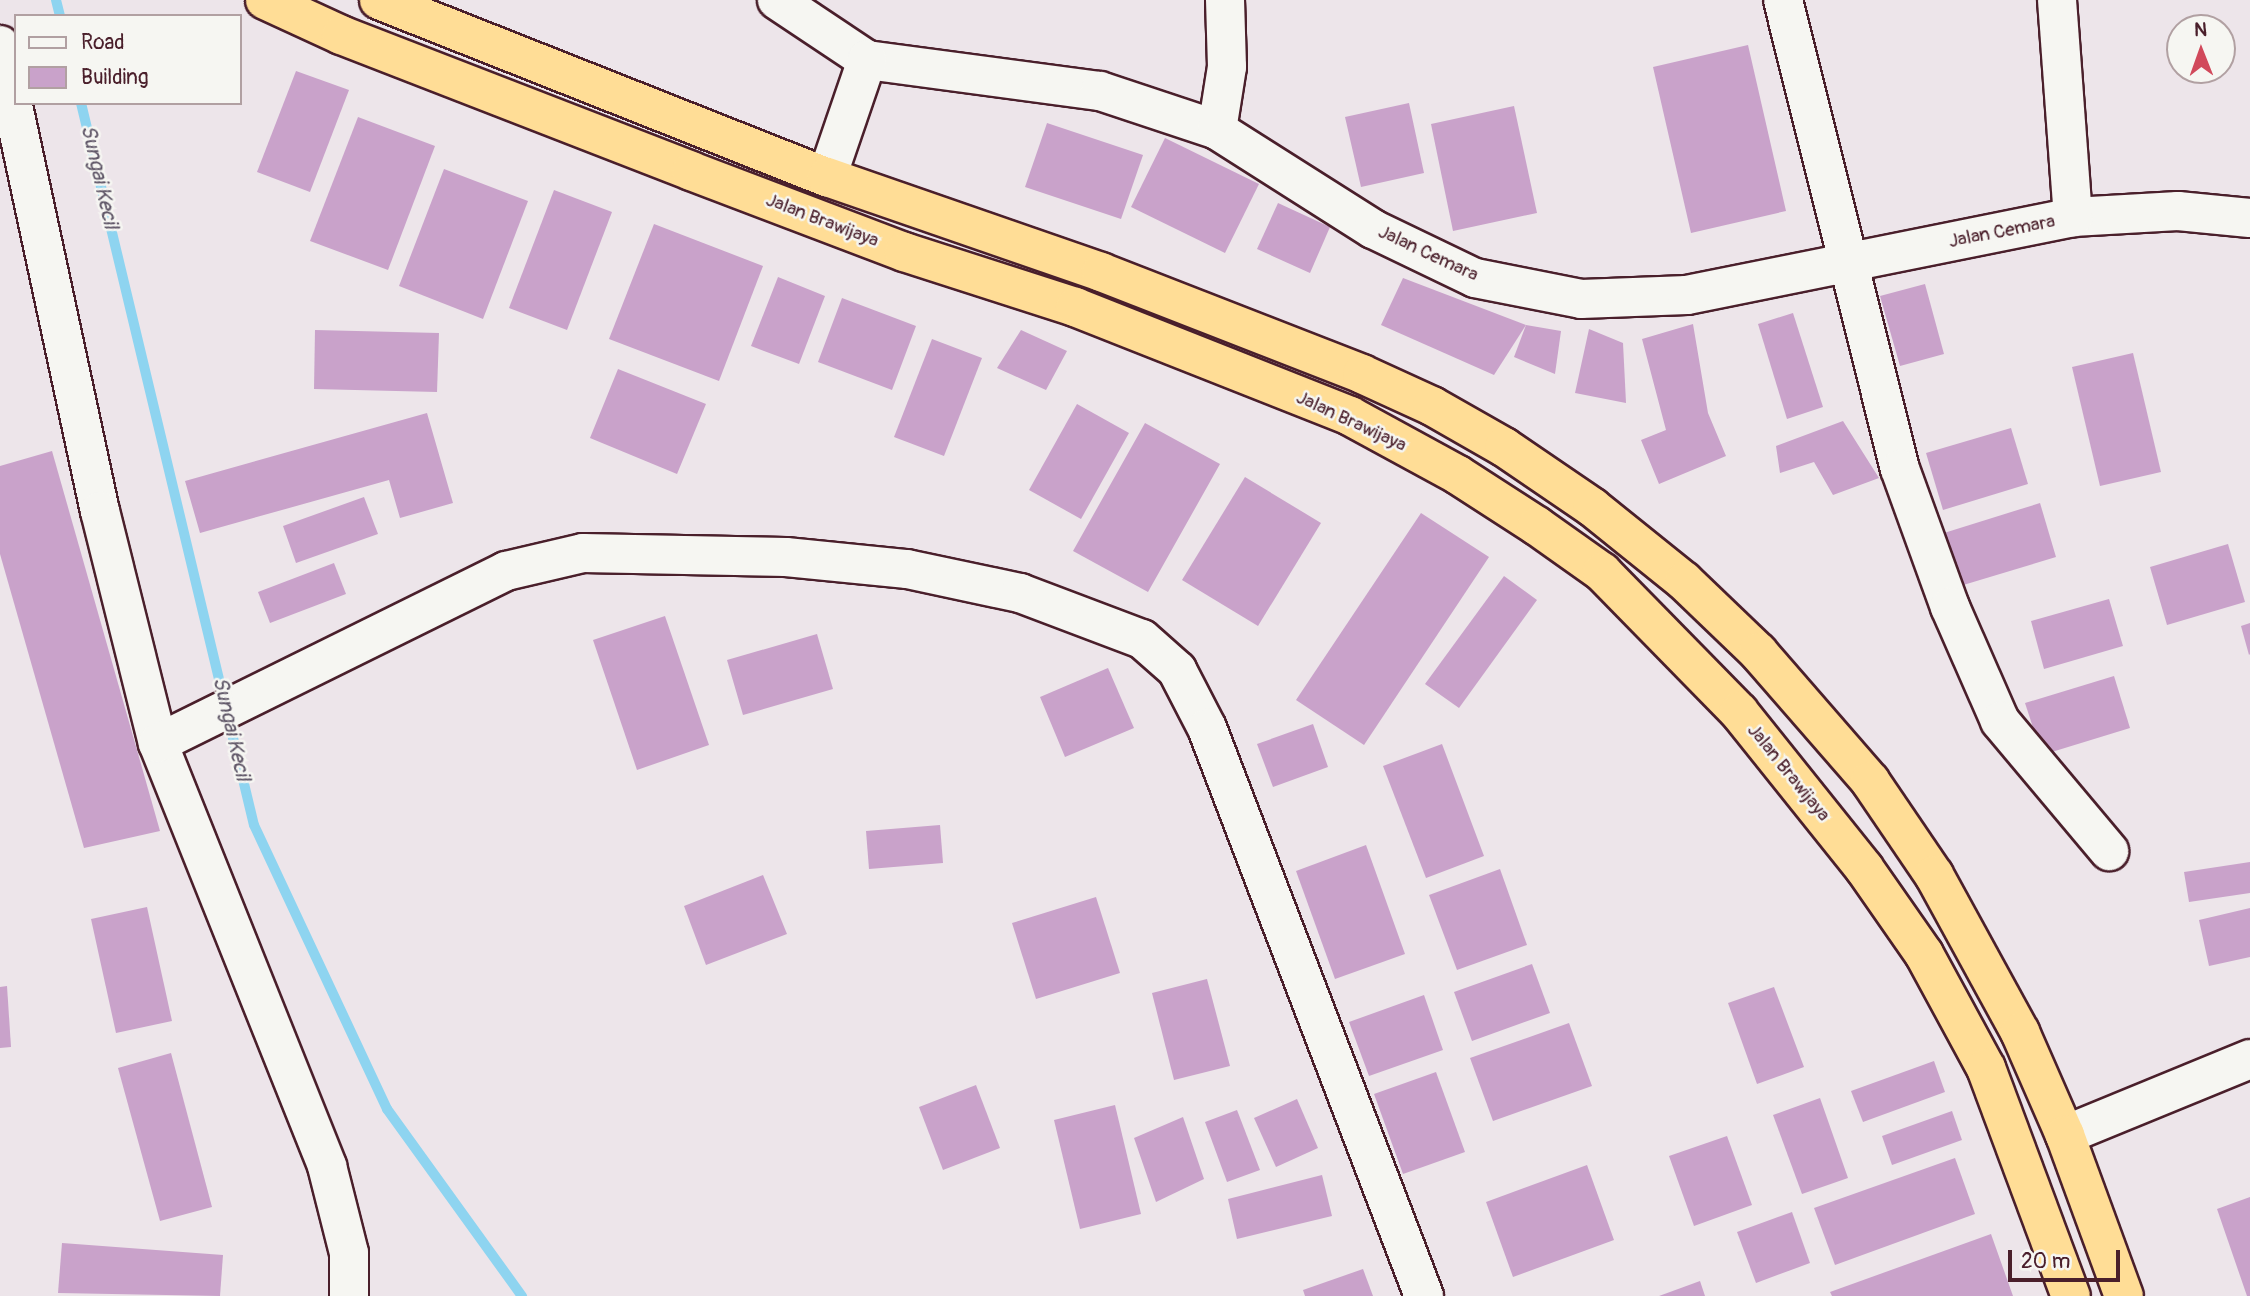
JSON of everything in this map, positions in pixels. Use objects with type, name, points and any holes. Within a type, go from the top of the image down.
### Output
[{"type":"highway","name":"Jalan Brawijaya","points":[[265,0],[341,35],[691,171],[904,252],[1075,307],[1350,416],[1458,475],[1602,572],[1739,712],[1864,867],[1924,954],[1986,1068],[2070,1296]]},
{"type":"highway","points":[[379,0],[827,177],[1101,272],[1362,374],[1432,406],[1504,447],[1592,507],[1684,581],[1758,652],[1870,781],[1934,875],[1976,948],[2065,1135],[2124,1296]]},
{"type":"street","name":"Jalan Cemara","points":[[777,0],[867,60],[1100,91],[1217,130],[1373,229],[1475,278],[1523,290],[1581,299],[1687,295],[2073,217],[2178,211],[2250,218]]},
{"type":"street","points":[[1217,130],[1227,67],[1225,0]]},
{"type":"street","points":[[1783,0],[1900,470],[1950,607],[2000,721],[2109,851]]},
{"type":"street","points":[[2057,0],[2073,217]]},
{"type":"street","points":[[0,45],[100,511],[158,744],[327,1166],[349,1253],[349,1296]]},
{"type":"street","points":[[827,177],[867,60]]},
{"type":"street","points":[[158,744],[506,571],[583,553],[786,556],[907,569],[1020,593],[1142,639],[1177,670],[1207,728],[1424,1296]]},
{"type":"street","points":[[2065,1135],[2250,1059]]},
{"type":"building","points":[[1748,45],[1786,211],[1691,233],[1653,67]]},
{"type":"building","points":[[296,71],[349,90],[310,192],[257,172]]},
{"type":"building","points":[[1409,103],[1424,173],[1361,187],[1345,117]]},
{"type":"building","points":[[1514,106],[1537,213],[1453,231],[1431,124]]},
{"type":"building","points":[[358,117],[435,146],[388,270],[310,241]]},
{"type":"building","points":[[1047,123],[1143,155],[1121,219],[1025,187]]},
{"type":"building","points":[[1165,138],[1259,184],[1225,253],[1131,207]]},
{"type":"building","points":[[444,169],[528,201],[483,319],[399,286]]},
{"type":"building","points":[[554,190],[612,212],[567,330],[509,308]]},
{"type":"building","points":[[1278,203],[1330,227],[1310,273],[1257,249]]},
{"type":"building","points":[[654,224],[763,266],[719,381],[609,339]]},
{"type":"building","points":[[778,277],[825,296],[799,364],[751,346]]},
{"type":"building","points":[[1403,278],[1526,325],[1494,375],[1381,325]]},
{"type":"building","points":[[1925,284],[1944,354],[1900,366],[1880,296]]},
{"type":"building","points":[[842,298],[916,326],[892,390],[818,362]]},
{"type":"building","points":[[1793,313],[1823,407],[1787,419],[1758,324]]},
{"type":"building","points":[[1693,324],[1708,413],[1726,456],[1659,484],[1641,440],[1666,430],[1642,339]]},
{"type":"building","points":[[1526,325],[1561,331],[1555,374],[1514,357]]},
{"type":"building","points":[[1589,329],[1623,343],[1626,403],[1575,393]]},
{"type":"building","points":[[315,330],[439,333],[437,392],[314,389]]},
{"type":"building","points":[[1021,330],[1067,351],[1046,390],[997,368]]},
{"type":"building","points":[[932,339],[982,358],[944,456],[894,437]]},
{"type":"building","points":[[2133,353],[2161,472],[2100,486],[2072,367]]},
{"type":"building","points":[[618,369],[706,404],[677,474],[590,438]]},
{"type":"building","points":[[1077,404],[1129,433],[1081,519],[1029,490]]},
{"type":"building","points":[[427,413],[453,503],[400,518],[389,480],[200,533],[185,481]]},
{"type":"building","points":[[1843,421],[1879,478],[1833,495],[1814,462],[1780,473],[1776,446]]},
{"type":"building","points":[[1145,423],[1220,464],[1148,592],[1073,551]]},
{"type":"building","points":[[2011,428],[2028,484],[1943,510],[1926,453]]},
{"type":"building","points":[[52,451],[160,831],[84,848],[0,554],[0,466]]},
{"type":"building","points":[[1245,477],[1321,523],[1258,626],[1182,580]]},
{"type":"building","points":[[364,497],[378,534],[296,563],[283,526]]},
{"type":"building","points":[[2040,503],[2056,557],[1960,586],[1944,533]]},
{"type":"building","points":[[1421,513],[1489,557],[1364,745],[1296,700]]},
{"type":"building","points":[[2228,544],[2245,602],[2167,625],[2150,567]]},
{"type":"building","points":[[334,563],[346,594],[270,623],[258,592]]},
{"type":"building","points":[[1504,576],[1537,600],[1459,708],[1425,684]]},
{"type":"building","points":[[2109,599],[2123,646],[2044,669],[2031,621]]},
{"type":"building","points":[[665,616],[709,745],[637,770],[593,640]]},
{"type":"building","points":[[2250,623],[2250,654],[2249,655],[2241,626]]},
{"type":"building","points":[[817,634],[833,689],[743,715],[727,660]]},
{"type":"building","points":[[1108,668],[1134,728],[1065,757],[1040,697]]},
{"type":"building","points":[[2114,676],[2130,728],[2042,755],[2025,703]]},
{"type":"building","points":[[1313,724],[1328,767],[1273,787],[1257,744]]},
{"type":"building","points":[[1442,744],[1484,856],[1426,878],[1383,766]]},
{"type":"building","points":[[940,825],[943,863],[869,869],[866,831]]},
{"type":"building","points":[[1366,845],[1405,954],[1335,979],[1296,871]]},
{"type":"building","points":[[2250,862],[2250,893],[2189,902],[2184,872]]},
{"type":"building","points":[[1500,869],[1527,945],[1457,970],[1429,895]]},
{"type":"building","points":[[763,875],[787,934],[706,965],[684,906]]},
{"type":"building","points":[[1096,897],[1120,973],[1036,999],[1012,923]]},
{"type":"building","points":[[147,907],[172,1021],[116,1033],[91,919]]},
{"type":"building","points":[[2250,908],[2250,957],[2209,966],[2199,920]]},
{"type":"building","points":[[1532,964],[1550,1013],[1472,1041],[1454,992]]},
{"type":"building","points":[[1207,979],[1230,1066],[1174,1080],[1152,993]]},
{"type":"building","points":[[7,986],[11,1047],[0,1048],[0,987]]},
{"type":"building","points":[[1774,987],[1804,1067],[1757,1084],[1728,1003]]},
{"type":"building","points":[[1424,995],[1443,1050],[1369,1076],[1349,1022]]},
{"type":"building","points":[[1569,1023],[1592,1086],[1493,1121],[1470,1058]]},
{"type":"building","points":[[171,1053],[212,1207],[160,1221],[118,1068]]},
{"type":"building","points":[[1934,1061],[1945,1092],[1863,1122],[1851,1091]]},
{"type":"building","points":[[1436,1072],[1465,1152],[1403,1174],[1374,1094]]},
{"type":"building","points":[[976,1085],[1000,1148],[943,1170],[919,1107]]},
{"type":"building","points":[[1820,1098],[1848,1178],[1802,1194],[1773,1115]]},
{"type":"building","points":[[1297,1099],[1318,1148],[1276,1167],[1254,1118]]},
{"type":"building","points":[[1115,1105],[1141,1214],[1080,1229],[1054,1120]]},
{"type":"building","points":[[1237,1110],[1260,1170],[1227,1182],[1205,1122]]},
{"type":"building","points":[[1952,1111],[1962,1140],[1892,1165],[1882,1136]]},
{"type":"building","points":[[1183,1117],[1204,1179],[1156,1202],[1134,1138]]},
{"type":"building","points":[[1727,1136],[1752,1205],[1694,1226],[1669,1156]]},
{"type":"building","points":[[1955,1158],[1975,1214],[1835,1265],[1814,1208]]},
{"type":"building","points":[[1587,1165],[1614,1240],[1513,1277],[1486,1202]]},
{"type":"building","points":[[1322,1175],[1332,1216],[1237,1239],[1228,1199]]},
{"type":"building","points":[[2250,1197],[2250,1296],[2247,1296],[2217,1209]]},
{"type":"building","points":[[1792,1212],[1810,1263],[1756,1283],[1737,1232]]},
{"type":"building","points":[[1991,1234],[2013,1296],[1832,1296],[1830,1292]]},
{"type":"building","points":[[62,1243],[223,1255],[220,1296],[58,1293]]},
{"type":"building","points":[[1363,1269],[1373,1296],[1305,1296],[1303,1290]]},
{"type":"building","points":[[1700,1281],[1705,1296],[1659,1296]]},
{"type":"waterway","name":"Sungai Kecil","points":[[56,0],[60,14]]},
{"type":"waterway","name":"Sungai Kecil","points":[[81,105],[254,825],[387,1109],[522,1296]]}]
